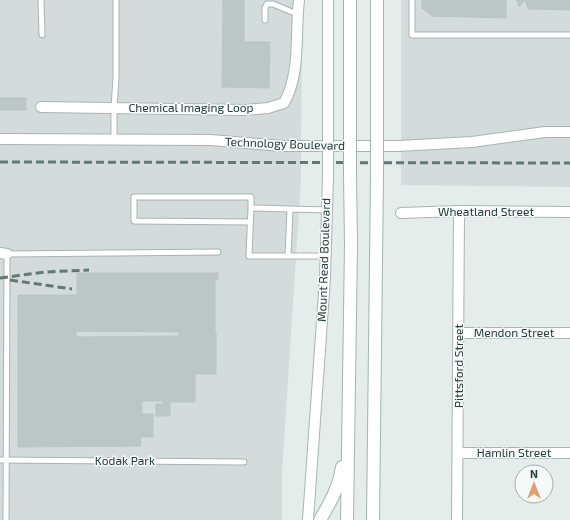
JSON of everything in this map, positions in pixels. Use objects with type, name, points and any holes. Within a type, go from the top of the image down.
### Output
[{"type":"main road","name":"Mount Read Boulevard","points":[[347,520],[347,432],[351,244],[350,0]]},
{"type":"main road","points":[[373,520],[377,0]]},
{"type":"main road","points":[[320,520],[331,502],[340,480],[347,432]]},
{"type":"street","name":"Chemical Imaging Loop","points":[[40,107],[245,110],[268,108],[284,103],[290,93],[297,49],[298,0]]},
{"type":"street","name":"Mount Read Boulevard","points":[[308,520],[326,256],[328,176],[328,0]]},
{"type":"street","name":"Technology Boulevard","points":[[0,139],[211,140],[282,146],[398,146],[472,142],[545,132],[570,132]]},
{"type":"street","name":"Wheatland Street","points":[[401,213],[459,211],[570,212]]},
{"type":"street","name":"Pittsford Street","points":[[457,520],[459,211]]},
{"type":"street","name":"Mendon Street","points":[[459,333],[570,333]]},
{"type":"street","name":"Hamlin Street","points":[[458,453],[570,453]]},
{"type":"lane","points":[[41,0],[42,35]]},
{"type":"lane","points":[[114,140],[116,0]]},
{"type":"lane","points":[[412,0],[412,35],[570,35]]},
{"type":"lane","points":[[265,20],[265,8],[267,4],[273,4],[297,14]]},
{"type":"lane","points":[[250,222],[134,221],[134,197],[251,197],[249,256],[326,256]]},
{"type":"lane","points":[[251,208],[327,210]]},
{"type":"lane","points":[[288,256],[290,209]]},
{"type":"lane","points":[[6,520],[4,253],[218,252]]},
{"type":"lane","name":"Kodak Park","points":[[0,460],[244,462]]},
{"type":"shaded area","points":[[0,0],[302,0],[301,179],[282,473],[282,520],[0,520]]},
{"type":"shaded area","points":[[401,0],[570,0],[570,187],[401,185]]},
{"type":"building","points":[[223,0],[244,0],[244,42],[270,42],[269,88],[222,87]]},
{"type":"building","points":[[422,0],[506,0],[506,18],[432,16],[422,8]]},
{"type":"building","points":[[517,0],[525,0],[519,7]]},
{"type":"building","points":[[525,0],[570,0],[570,10],[528,9]]},
{"type":"building","points":[[0,98],[26,98],[26,110],[0,110]]},
{"type":"building","points":[[77,273],[218,273],[218,280],[215,280],[215,332],[18,331],[18,295],[77,295]]},
{"type":"building","points":[[18,332],[76,332],[76,337],[179,336],[179,332],[216,332],[216,374],[195,374],[195,402],[170,402],[170,416],[156,416],[156,404],[163,404],[163,401],[142,401],[142,414],[153,414],[153,437],[140,437],[141,446],[18,447]]},
{"type":"railway","points":[[0,162],[570,163]]},
{"type":"railway","points":[[0,278],[45,272],[89,270]]},
{"type":"railway","points":[[10,280],[72,289]]}]
